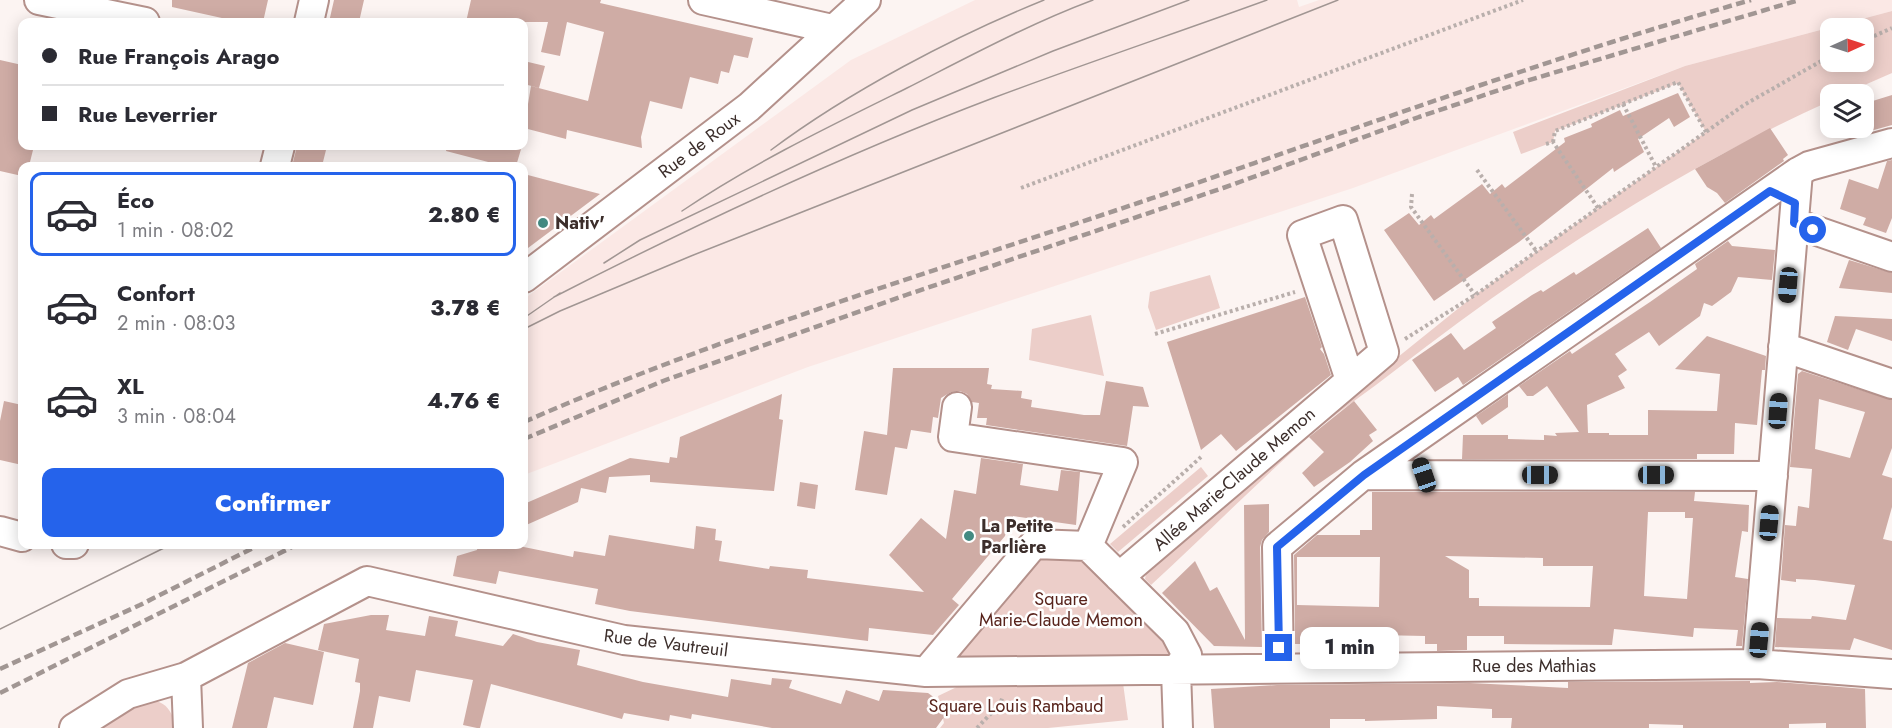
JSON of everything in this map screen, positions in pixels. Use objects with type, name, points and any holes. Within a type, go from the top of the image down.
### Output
[{"type":"street","points":[[39,0],[126,18]]},
{"type":"street","points":[[310,18],[314,0]]},
{"type":"street","points":[[703,0],[832,29]]},
{"type":"street","name":"Rue de Roux","points":[[528,275],[749,107],[866,0]]},
{"type":"street","points":[[1757,664],[1783,347],[1786,206],[1798,172],[1809,166],[1892,143]]},
{"type":"street","points":[[1786,206],[1892,257]]},
{"type":"street","points":[[1279,668],[1277,547],[1364,475],[1412,441],[1786,206]]},
{"type":"street","points":[[1350,380],[1302,235],[1343,220],[1384,351]]},
{"type":"street","points":[[1783,347],[1892,384]]},
{"type":"street","name":"Allée Marie-Claude Memon","points":[[1119,577],[1384,351]]},
{"type":"street","points":[[957,407],[953,437],[1123,462],[1091,549]]},
{"type":"street","points":[[1412,441],[1424,475]]},
{"type":"street","points":[[1364,475],[1773,476]]},
{"type":"street","points":[[0,531],[18,536]]},
{"type":"street","points":[[928,669],[1034,544],[1091,549],[1175,632],[1181,663],[1178,728]]},
{"type":"street","name":"Rue de Vautreuil","points":[[74,728],[128,694],[185,677],[368,581],[624,640],[928,669],[1009,672],[1181,663]]},
{"type":"street","name":"Rue des Mathias","points":[[1181,663],[1279,668],[1757,664],[1892,674]]},
{"type":"street","points":[[185,677],[188,728]]},
{"type":"path","points":[[1021,188],[1523,0]]},
{"type":"path","points":[[1874,35],[1892,28]]},
{"type":"path","points":[[1384,351],[1475,295],[1744,105],[1820,62]]},
{"type":"path","points":[[1598,208],[1553,142],[1555,131],[1678,82],[1706,132]]},
{"type":"path","points":[[1623,104],[1656,167]]},
{"type":"path","points":[[1546,144],[1553,142]]},
{"type":"path","points":[[1477,170],[1537,252]]},
{"type":"path","points":[[1412,194],[1411,207],[1475,295]]},
{"type":"path","points":[[1155,334],[1318,285]]},
{"type":"path","points":[[1091,549],[1201,457]]},
{"type":"path","points":[[977,728],[1000,705],[1009,672]]},
{"type":"shaded area","points":[[975,0],[1297,0],[1299,7],[1319,0],[1892,0],[1892,11],[1866,18],[1820,18],[1820,30],[1685,66],[1353,188],[808,367],[528,473],[528,296],[851,60]]},
{"type":"green space","points":[[1892,11],[1892,73],[1867,84],[1820,84],[1820,106],[1715,158],[1604,223],[1550,258],[1444,333],[1332,417],[1151,585],[1145,579],[1146,574],[1393,361],[1475,295],[1706,132],[1678,83],[1555,131],[1553,142],[1521,154],[1513,132],[1685,66],[1820,30],[1820,72],[1874,72],[1874,18],[1866,18]]},
{"type":"green space","points":[[1210,275],[1220,308],[1156,330],[1148,307],[1150,292]]},
{"type":"green space","points":[[1091,315],[1104,376],[1029,360],[1032,329]]},
{"type":"green space","points":[[1201,467],[1208,476],[1118,552],[1110,544]]},
{"type":"green space","name":"Square Marie-Claude Memon","points":[[1034,544],[1088,546],[1187,655],[926,672]]},
{"type":"green space","name":"Square Louis Rambaud","points":[[1123,683],[1128,720],[1048,728],[940,728],[944,723],[938,696],[961,685]]},
{"type":"green space","points":[[131,699],[148,699],[166,706],[176,728],[89,728]]},
{"type":"building","points":[[172,0],[268,0],[264,18],[222,18],[172,7]]},
{"type":"building","points":[[334,0],[364,0],[360,18],[330,18]]},
{"type":"building","points":[[471,0],[601,0],[600,3],[753,38],[748,58],[734,55],[729,73],[721,71],[718,84],[690,77],[682,109],[650,101],[641,137],[642,148],[567,130],[566,139],[528,129],[531,86],[588,101],[604,32],[567,22],[560,56],[541,52],[548,22],[528,22],[528,18],[467,18]]},
{"type":"building","points":[[0,60],[18,64],[18,150],[33,150],[30,162],[18,162],[18,175],[0,171]]},
{"type":"building","points":[[528,62],[545,66],[539,88],[528,85]]},
{"type":"building","points":[[1678,93],[1690,117],[1674,127],[1669,118],[1638,139],[1644,152],[1614,172],[1613,168],[1519,242],[1434,301],[1384,230],[1409,213],[1419,225],[1431,215],[1434,219],[1482,184],[1490,194],[1502,184],[1505,188],[1565,142],[1564,138],[1592,127],[1591,124],[1620,110],[1623,116]]},
{"type":"building","points":[[1892,95],[1892,125],[1874,130],[1874,101]]},
{"type":"building","points":[[1770,128],[1788,155],[1783,159],[1784,161],[1725,203],[1717,193],[1707,187],[1695,169]]},
{"type":"building","points":[[296,150],[326,150],[323,162],[293,162]]},
{"type":"building","points":[[521,150],[517,162],[488,162],[446,151]]},
{"type":"building","points":[[1892,160],[1892,218],[1886,233],[1863,225],[1866,218],[1840,209],[1849,179],[1878,189],[1887,161]]},
{"type":"building","name":"Nativ'","points":[[528,175],[600,194],[528,248]]},
{"type":"building","points":[[1648,228],[1661,248],[1463,385],[1458,377],[1435,392],[1412,360],[1451,333],[1464,350],[1496,328],[1492,322],[1532,295],[1541,290],[1543,292],[1574,272],[1576,275]]},
{"type":"building","points":[[1728,241],[1732,246],[1775,250],[1772,280],[1738,277],[1731,292],[1712,306],[1704,303],[1700,316],[1659,346],[1649,332],[1615,354],[1627,370],[1618,376],[1625,388],[1587,405],[1588,433],[1609,433],[1609,435],[1648,435],[1648,410],[1717,411],[1720,374],[1675,369],[1707,336],[1766,356],[1765,370],[1762,370],[1757,425],[1735,423],[1734,454],[1697,454],[1697,459],[1462,459],[1463,435],[1508,435],[1508,439],[1544,440],[1544,435],[1557,436],[1555,433],[1579,432],[1547,386],[1533,396],[1527,396],[1519,386],[1570,351],[1572,354],[1650,302],[1697,269],[1695,264]]},
{"type":"building","points":[[1849,260],[1892,273],[1892,293],[1839,288]]},
{"type":"building","points":[[1305,297],[1322,347],[1320,349],[1331,375],[1236,451],[1221,434],[1201,450],[1167,342]]},
{"type":"building","points":[[1835,316],[1892,319],[1892,341],[1856,329],[1848,350],[1827,342]]},
{"type":"building","points":[[893,368],[989,368],[987,384],[992,385],[991,389],[1022,391],[1021,398],[1032,400],[1031,407],[1084,415],[1100,415],[1106,381],[1143,387],[1149,407],[1133,406],[1127,446],[986,425],[987,418],[977,418],[979,403],[972,402],[967,394],[960,391],[951,392],[941,398],[938,418],[933,417],[931,433],[911,430],[907,449],[895,447],[887,495],[855,490],[864,431],[887,435]]},
{"type":"building","points":[[1802,371],[1892,400],[1892,448],[1882,475],[1892,478],[1892,507],[1883,539],[1892,541],[1892,650],[1854,638],[1850,650],[1775,647],[1777,618],[1811,619],[1812,616],[1846,620],[1855,585],[1815,580],[1796,579],[1796,582],[1781,580],[1785,525],[1796,526],[1798,506],[1809,508],[1812,469],[1790,467],[1798,374]],"holes":[[[1819,399],[1865,412],[1850,458],[1815,449]]]},
{"type":"building","points":[[782,394],[779,419],[783,420],[774,491],[650,482],[650,475],[609,477],[606,493],[581,488],[578,502],[528,524],[528,502],[630,458],[669,463],[670,457],[677,458],[680,437]]},
{"type":"building","points":[[1508,394],[1508,407],[1482,425],[1476,416]]},
{"type":"building","points":[[4,401],[18,404],[18,464],[0,460],[0,421]]},
{"type":"building","points":[[1354,401],[1377,430],[1369,435],[1373,441],[1350,462],[1314,487],[1302,473],[1324,452],[1309,437]]},
{"type":"building","points":[[981,458],[1023,464],[1020,485],[1058,491],[1061,470],[1080,472],[1076,525],[1013,516],[1012,524],[1008,523],[1005,536],[952,599],[959,605],[933,635],[869,628],[868,641],[630,611],[595,604],[598,589],[499,571],[496,584],[453,576],[457,556],[477,549],[528,548],[573,557],[574,551],[605,556],[609,535],[694,549],[696,526],[716,529],[715,540],[722,541],[719,561],[769,569],[770,566],[808,570],[807,578],[924,592],[889,555],[921,518],[946,539],[954,490],[976,494]]},
{"type":"building","points":[[800,482],[818,485],[815,509],[797,506]]},
{"type":"building","points":[[1372,492],[1695,492],[1694,501],[1749,505],[1748,532],[1742,531],[1735,577],[1748,579],[1742,646],[1736,646],[1738,630],[1694,628],[1693,637],[1614,629],[1612,645],[1504,644],[1504,636],[1467,636],[1467,650],[1437,651],[1437,644],[1425,644],[1425,636],[1377,635],[1336,636],[1336,644],[1295,644],[1294,555],[1317,535],[1360,535],[1360,530],[1372,530]],"holes":[[[1648,512],[1685,512],[1685,518],[1693,518],[1687,599],[1644,596]],[[1445,556],[1543,558],[1543,566],[1593,566],[1590,607],[1479,606],[1479,598],[1469,598],[1469,570]],[[1297,557],[1380,557],[1379,607],[1297,605]]]},
{"type":"building","points":[[1269,504],[1269,532],[1262,540],[1260,547],[1262,647],[1214,646],[1162,593],[1195,561],[1210,591],[1217,587],[1245,640],[1244,505]]},
{"type":"building","points":[[371,615],[389,615],[386,630],[425,636],[429,616],[458,621],[455,636],[503,646],[513,634],[537,642],[580,650],[577,665],[643,682],[728,697],[731,679],[771,685],[772,678],[792,680],[789,688],[841,704],[846,690],[879,701],[883,690],[928,693],[950,709],[936,728],[772,728],[692,714],[691,719],[670,715],[669,721],[624,713],[622,719],[491,684],[480,728],[477,728],[463,725],[473,680],[416,670],[410,702],[379,696],[373,728],[353,728],[360,691],[360,683],[355,682],[359,659],[318,650],[324,624]]},
{"type":"building","points":[[285,643],[324,652],[313,705],[274,697],[267,728],[232,728],[248,663]]},
{"type":"building","points":[[1750,681],[1750,683],[1777,682],[1865,689],[1866,728],[1826,728],[1826,723],[1789,724],[1789,728],[1683,728],[1683,725],[1649,724],[1649,728],[1511,728],[1512,718],[1492,718],[1492,709],[1437,706],[1437,719],[1365,721],[1365,719],[1330,719],[1330,728],[1214,728],[1211,689],[1277,685],[1470,683],[1568,688],[1568,682]]},
{"type":"tram line","points":[[771,150],[868,86],[938,48],[1044,0]]},
{"type":"tram line","points":[[682,211],[736,177],[821,131],[999,41],[1093,0]]},
{"type":"tram line","points":[[604,263],[640,240],[912,110],[1053,51],[1189,0]]},
{"type":"tram line","points":[[554,297],[716,217],[881,143],[993,98],[1267,0]]},
{"type":"tram line","points":[[528,327],[560,311],[691,256],[1338,0]]},
{"type":"tram line","points":[[528,315],[560,293]]},
{"type":"tram line","points":[[0,629],[162,549]]},
{"type":"railway","points":[[528,420],[674,361],[828,306],[1520,72],[1751,0]]},
{"type":"railway","points":[[528,437],[663,381],[906,295],[1223,188],[1419,117],[1526,81],[1799,0]]},
{"type":"railway","points":[[0,669],[140,605],[251,549]]},
{"type":"railway","points":[[0,693],[288,549]]},
{"type":"place","name":"Nativ'","points":[[543,223]]},
{"type":"place","name":"La Petite Parlière","points":[[969,536]]},
{"type":"route","points":[[1279,648],[1277,547],[1364,475],[1770,191],[1795,203],[1794,223],[1813,230]]}]
